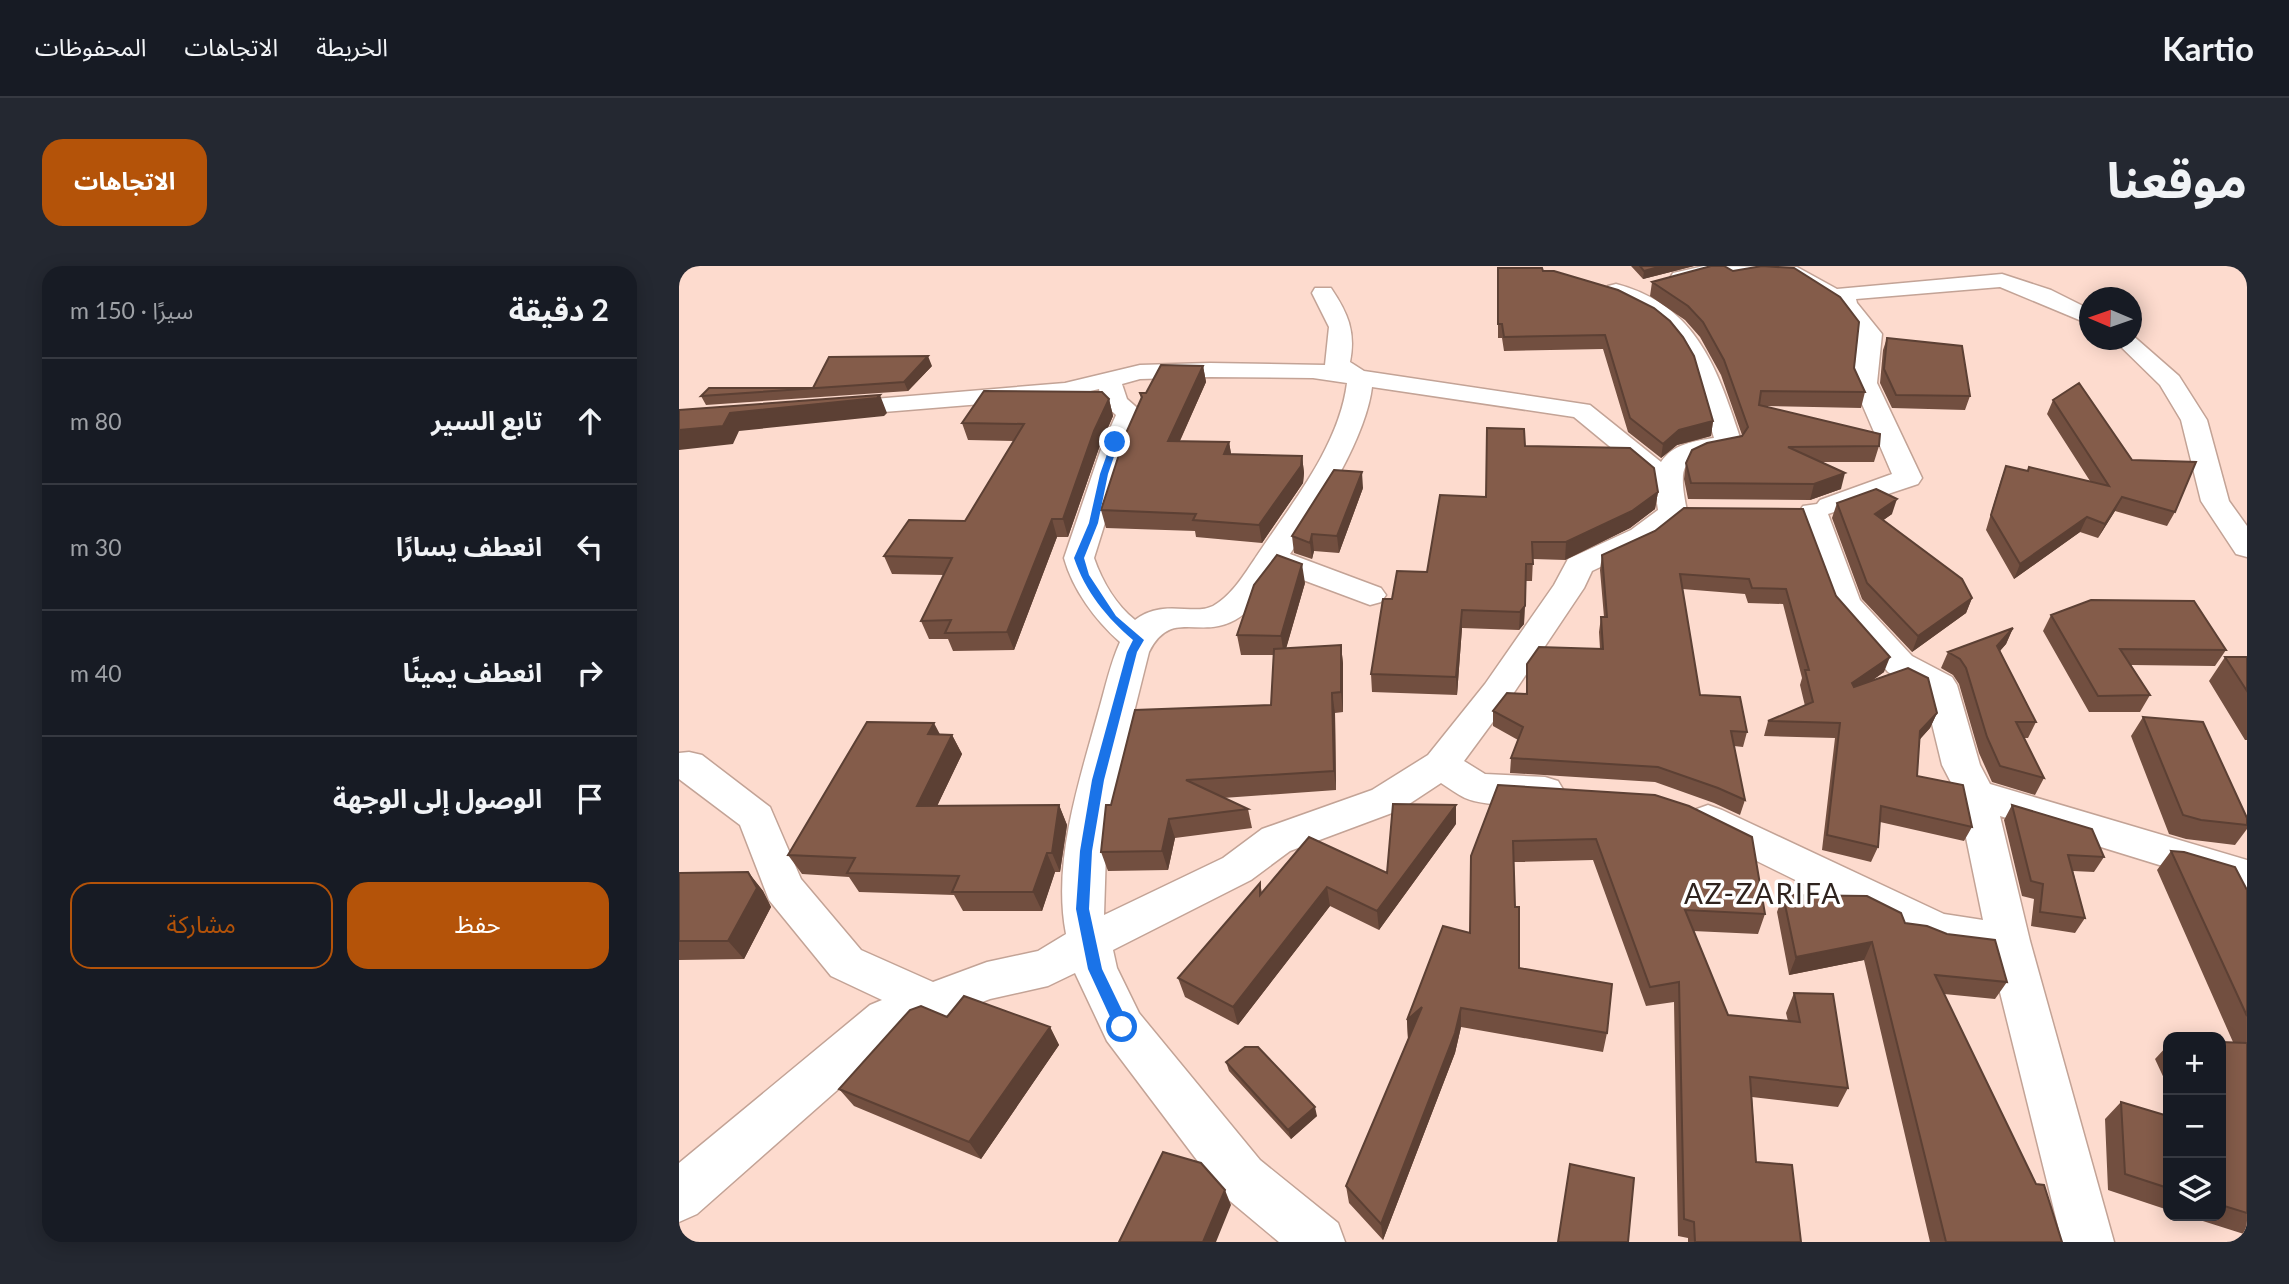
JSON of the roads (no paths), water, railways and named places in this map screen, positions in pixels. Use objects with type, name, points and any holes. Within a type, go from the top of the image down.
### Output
[{"type":"street","points":[[1624,293],[1717,269],[1797,273],[1846,304],[1870,334],[1865,383],[1908,478],[1800,512],[1845,603],[1900,664],[1940,685],[1961,765],[1976,794],[2009,941],[2088,1242]]},
{"type":"street","points":[[1846,304],[1845,293],[2002,280],[2079,312]]},
{"type":"street","points":[[679,1196],[886,1019],[987,981],[1048,967],[1089,942],[1237,869],[1276,841],[1386,800],[1441,765],[1497,692],[1555,604],[1569,588],[1579,565],[1641,538],[1663,523],[1679,500],[1670,464],[1678,457],[1697,449],[1729,443],[1702,361],[1673,321],[1624,293],[1593,284]]},
{"type":"street","points":[[1319,1242],[1242,1178],[1122,1027],[1095,969],[1082,909],[1086,851],[1104,756],[1132,652],[1146,628],[1157,621],[1172,618],[1214,618],[1229,610],[1251,587],[1323,478],[1356,408],[1362,389],[1360,379],[1337,365],[1344,331],[1336,312],[1323,293]]},
{"type":"street","points":[[2137,350],[2170,381],[2194,420],[2215,501],[2247,548]]},
{"type":"street","points":[[808,410],[1065,390],[1140,372],[1313,371],[1581,410],[1647,467],[1679,500]]},
{"type":"street","points":[[1108,378],[1115,402],[1130,413],[1115,442],[1104,474],[1094,523],[1079,558],[1084,575],[1112,618],[1139,640]]},
{"type":"street","points":[[1271,557],[1370,594]]},
{"type":"street","points":[[679,766],[689,765],[756,817],[784,888],[846,963],[932,1002]]},
{"type":"street","points":[[1441,765],[1478,788],[1575,793]]},
{"type":"street","points":[[1976,794],[2247,876]]},
{"type":"street","points":[[1677,807],[1699,815],[1938,931],[2009,941]]},
{"type":"district","name":"AZ-ZARIFA","points":[[1763,894]]}]
